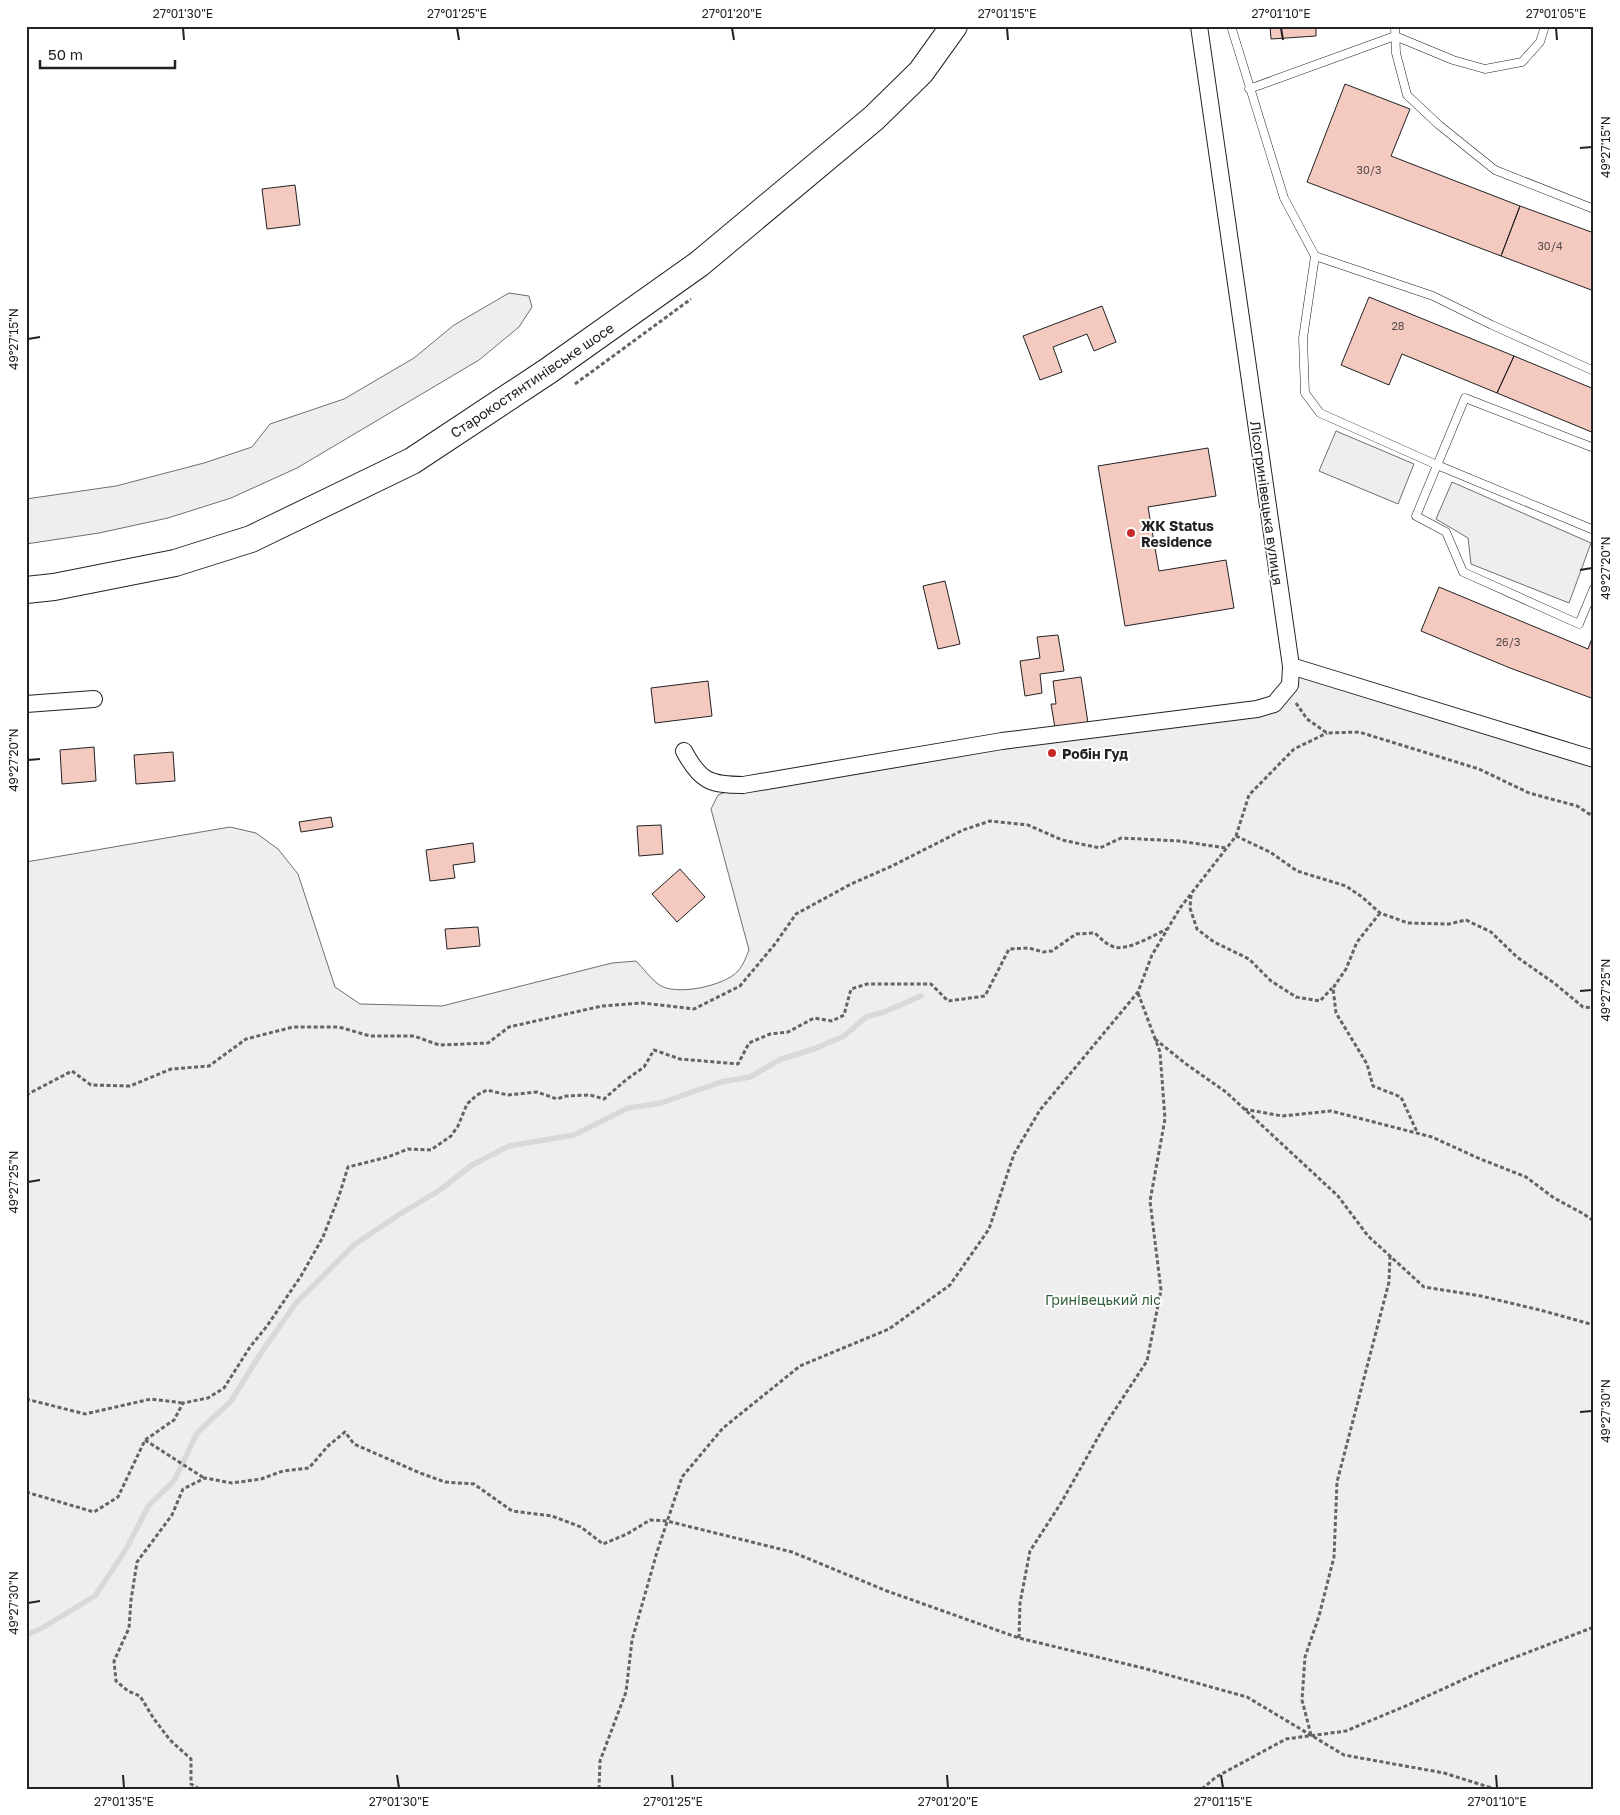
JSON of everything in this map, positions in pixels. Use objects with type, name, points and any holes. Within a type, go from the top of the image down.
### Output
[{"type":"main road","name":"Старокостянтинівське шосе","points":[[26,590],[54,587],[175,563],[251,539],[412,461],[548,371],[699,264],[874,118],[921,72],[954,26]]},
{"type":"street","name":"Лісогринівецька вулиця","points":[[1198,26],[1291,666],[1290,685]]},
{"type":"street","points":[[1291,666],[1594,759]]},
{"type":"street","points":[[684,751],[691,763],[706,780],[720,785],[743,785],[1002,741],[1257,709],[1274,704],[1290,685]]},
{"type":"street","points":[[26,704],[94,699]]},
{"type":"lane","points":[[1231,26],[1284,198],[1314,256],[1303,338],[1305,394],[1320,413],[1437,465],[1594,530]]},
{"type":"lane","points":[[1395,26],[1396,52],[1407,95],[1495,170],[1594,209]]},
{"type":"lane","points":[[1249,89],[1396,36],[1453,60],[1485,69],[1522,62],[1540,42],[1545,26]]},
{"type":"lane","points":[[1314,256],[1432,296],[1594,371]]},
{"type":"lane","points":[[1594,448],[1465,398],[1416,516],[1446,532],[1463,572],[1579,624],[1594,588]]},
{"type":"path","points":[[1290,685],[1291,696],[1307,719],[1327,733]]},
{"type":"path","points":[[598,1789],[600,1761],[626,1692],[632,1640],[682,1477],[724,1428],[800,1366],[889,1329],[950,1285],[989,1229],[1014,1154],[1040,1110],[1138,992],[1152,955],[1167,929],[1191,894],[1236,836],[1249,795],[1294,749],[1327,733],[1359,732],[1479,769],[1529,793],[1577,806],[1594,817]]},
{"type":"path","points":[[26,1095],[72,1072],[91,1085],[130,1086],[171,1069],[209,1066],[246,1039],[293,1027],[339,1027],[370,1036],[414,1036],[439,1045],[488,1043],[509,1028],[602,1006],[642,1003],[694,1009],[740,986],[775,944],[796,914],[851,884],[892,866],[963,830],[990,821],[1028,824],[1062,840],[1100,848],[1121,838],[1179,841],[1226,848]]},
{"type":"path","points":[[1236,836],[1270,852],[1296,871],[1346,886],[1380,913],[1408,923],[1449,924],[1466,920],[1490,932],[1517,956],[1582,1007],[1594,1008]]},
{"type":"path","points":[[1191,894],[1190,908],[1196,929],[1214,942],[1249,959],[1271,981],[1296,997],[1320,1001],[1333,988],[1346,969],[1356,942],[1380,913]]},
{"type":"path","points":[[26,1400],[85,1414],[151,1399],[183,1403],[208,1398],[224,1388],[250,1346],[267,1326],[300,1276],[323,1236],[348,1167],[388,1157],[408,1149],[431,1150],[452,1136],[467,1104],[477,1095],[488,1090],[508,1095],[537,1092],[557,1099],[566,1096],[590,1095],[604,1099],[626,1079],[644,1067],[654,1050],[680,1059],[738,1064],[749,1043],[770,1034],[788,1032],[814,1018],[832,1020],[844,1014],[851,988],[867,984],[931,984],[948,1001],[985,996],[1010,949],[1029,948],[1043,952],[1052,951],[1076,934],[1095,933],[1105,942],[1116,948],[1127,947],[1167,929]]},
{"type":"path","points":[[1333,988],[1336,1013],[1366,1064],[1373,1086],[1401,1097],[1418,1134]]},
{"type":"path","points":[[1019,1638],[1020,1603],[1030,1551],[1061,1503],[1104,1425],[1147,1361],[1161,1290],[1150,1202],[1165,1119],[1160,1052],[1138,992]]},
{"type":"path","points":[[1154,1038],[1186,1064],[1226,1092],[1338,1196],[1368,1236],[1424,1287],[1481,1296],[1594,1325]]},
{"type":"path","points":[[1244,1109],[1282,1116],[1331,1111],[1432,1138],[1526,1177],[1554,1198],[1594,1221]]},
{"type":"path","points":[[1312,1736],[1302,1700],[1305,1657],[1320,1616],[1334,1558],[1337,1482],[1389,1282],[1390,1256]]},
{"type":"path","points":[[1589,1324],[1594,1321]]},
{"type":"path","points":[[26,1492],[94,1512],[118,1497],[145,1440],[174,1420],[183,1403]]},
{"type":"path","points":[[145,1440],[205,1478],[232,1483],[261,1479],[283,1471],[310,1468],[328,1446],[345,1432],[354,1444],[445,1482],[474,1484],[512,1511],[552,1516],[581,1527],[603,1544],[627,1534],[650,1520],[667,1521],[792,1552],[887,1590],[1019,1638],[1143,1668],[1247,1697],[1344,1755],[1444,1773],[1495,1789]]},
{"type":"path","points":[[199,1789],[191,1784],[191,1760],[170,1740],[140,1696],[128,1691],[116,1681],[114,1661],[130,1628],[131,1600],[137,1562],[172,1515],[183,1490],[205,1478]]},
{"type":"path","points":[[1202,1789],[1216,1777],[1286,1739],[1346,1731],[1495,1665],[1594,1627]]},
{"type":"green space","points":[[509,293],[529,296],[532,307],[519,327],[479,360],[297,468],[231,498],[168,518],[99,533],[26,544],[26,499],[116,486],[204,463],[252,447],[270,424],[344,399],[414,358],[454,325]]},
{"type":"green space","points":[[1336,431],[1414,464],[1398,504],[1319,471]]},
{"type":"green space","points":[[1452,482],[1591,543],[1569,603],[1471,564],[1468,538],[1436,519]]},
{"type":"green space","name":"Гринівецький ліс","points":[[1291,666],[1594,759],[1594,1789],[26,1789],[26,862],[230,827],[256,833],[278,849],[298,874],[335,987],[360,1004],[442,1006],[612,963],[636,961],[655,982],[665,988],[687,990],[711,985],[731,976],[741,967],[749,950],[711,809],[718,795],[743,785],[1274,704]]},
{"type":"building","points":[[1270,26],[1316,26],[1316,36],[1271,39]]},
{"type":"building","points":[[1345,84],[1410,109],[1391,156],[1520,206],[1501,256],[1307,182]]},
{"type":"building","points":[[295,185],[300,225],[267,229],[262,189]]},
{"type":"building","points":[[1520,206],[1594,233],[1594,291],[1501,256]]},
{"type":"building","points":[[1369,297],[1514,356],[1497,393],[1402,354],[1389,385],[1341,365]]},
{"type":"building","points":[[1102,306],[1116,342],[1094,351],[1087,334],[1053,347],[1062,372],[1040,380],[1023,336]]},
{"type":"building","points":[[1514,356],[1594,389],[1594,433],[1497,393]]},
{"type":"building","name":"ЖК Status Residence","points":[[1208,448],[1216,496],[1148,507],[1159,571],[1226,560],[1234,608],[1125,626],[1098,466]]},
{"type":"building","points":[[945,581],[960,644],[938,649],[923,586]]},
{"type":"building","points":[[1439,587],[1588,649],[1594,633],[1594,699],[1510,668],[1421,631]]},
{"type":"building","points":[[1058,635],[1064,671],[1040,674],[1042,693],[1025,696],[1020,661],[1040,658],[1037,637]]},
{"type":"building","points":[[1081,677],[1088,723],[1055,728],[1051,704],[1056,704],[1053,681]]},
{"type":"building","points":[[708,681],[712,716],[655,723],[651,688]]},
{"type":"building","points":[[94,747],[96,781],[62,784],[60,750]]},
{"type":"building","points":[[173,752],[175,781],[136,784],[134,755]]},
{"type":"building","points":[[331,817],[333,827],[301,832],[299,822]]},
{"type":"building","points":[[661,825],[663,854],[639,856],[637,826]]},
{"type":"building","points":[[473,843],[475,862],[453,865],[455,878],[430,881],[426,850]]},
{"type":"building","points":[[680,869],[705,897],[677,922],[652,894]]},
{"type":"building","points":[[478,927],[480,946],[447,949],[445,929]]},
{"type":"waterway","points":[[26,1635],[42,1628],[95,1596],[125,1551],[149,1505],[174,1481],[197,1433],[231,1401],[261,1353],[296,1303],[355,1244],[440,1190],[472,1165],[509,1146],[574,1135],[628,1108],[661,1103],[721,1082],[750,1077],[781,1059],[814,1049],[844,1036],[866,1017],[884,1012],[921,996]]},
{"type":"place","name":"ЖК Status Residence","points":[[1131,533]]},
{"type":"place","name":"Робін Гуд","points":[[1052,753]]}]
